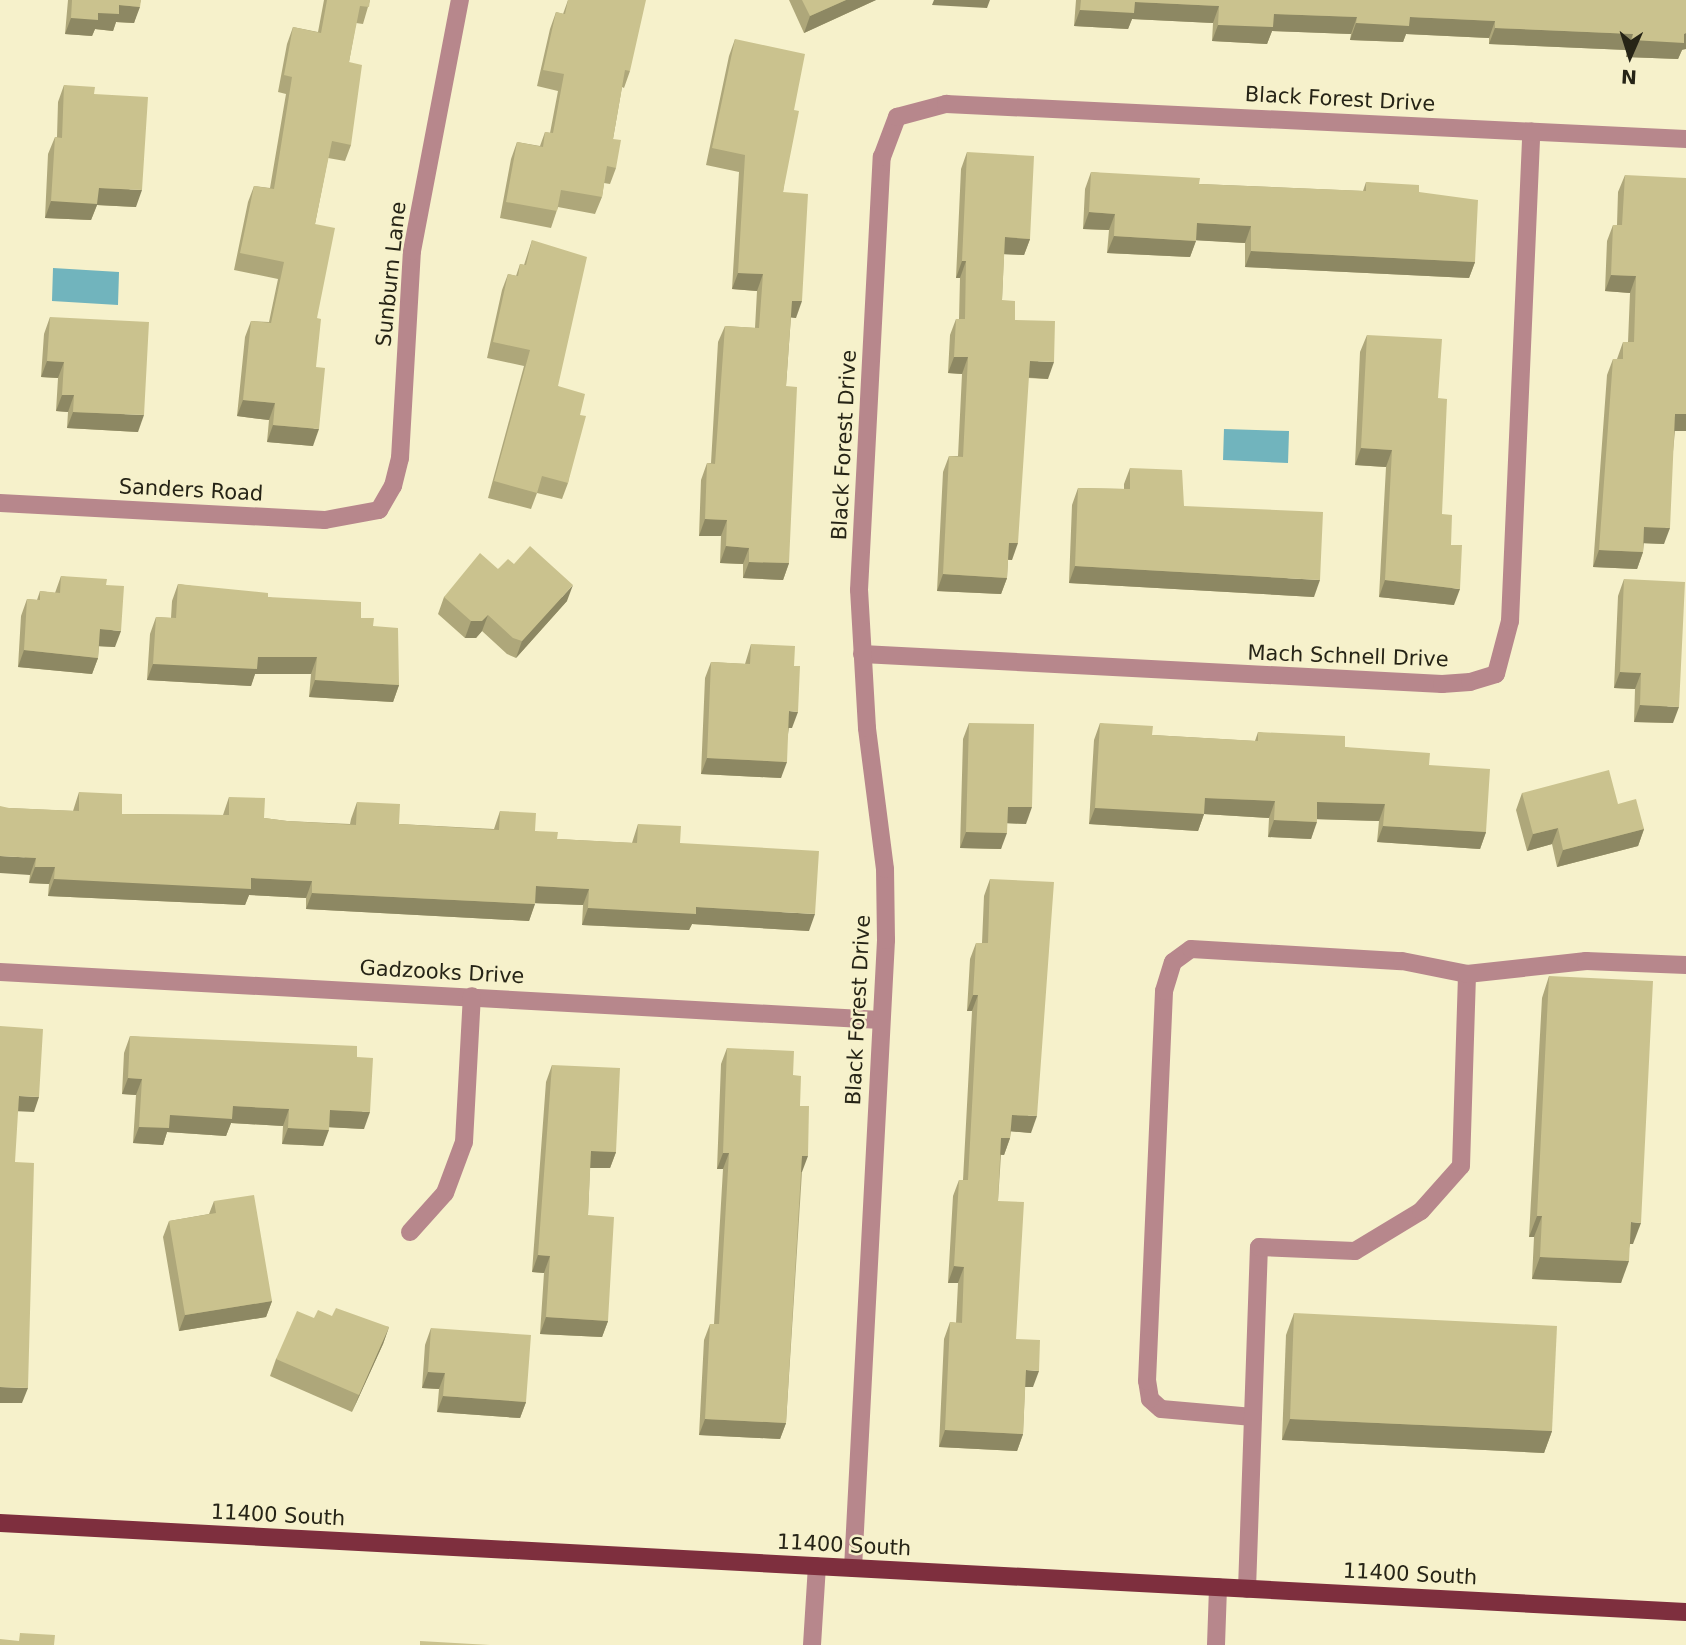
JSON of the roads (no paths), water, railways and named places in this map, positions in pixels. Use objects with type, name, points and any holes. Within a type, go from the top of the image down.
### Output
[{"type":"main road","name":"11400 South","points":[[0,1523],[1686,1612]]},
{"type":"street","name":"Sunburn Lane","points":[[379,510],[393,486],[400,458],[412,251],[460,0]]},
{"type":"street","name":"Black Forest Drive","points":[[853,1568],[881,1020],[885,869],[862,654],[859,590],[882,157],[897,117],[946,104],[1686,139]]},
{"type":"street","name":"Mach Schnell Drive","points":[[862,654],[1442,684],[1470,682],[1496,674],[1510,621],[1531,131]]},
{"type":"street","name":"Sanders Road","points":[[0,503],[325,520],[379,510]]},
{"type":"street","points":[[1253,1417],[1161,1409],[1150,1399],[1147,1381],[1164,991],[1173,962],[1191,949],[1402,961],[1467,974],[1586,961],[1686,965]]},
{"type":"street","name":"Gadzooks Drive","points":[[0,972],[881,1020]]},
{"type":"street","points":[[1247,1589],[1259,1247],[1355,1251],[1421,1212],[1461,1166],[1467,974]]},
{"type":"street","points":[[410,1232],[446,1193],[464,1142],[472,996]]},
{"type":"street","points":[[812,1645],[817,1566]]},
{"type":"street","points":[[1216,1645],[1218,1587]]},
{"type":"water","points":[[53,268],[119,272],[118,305],[52,301]]},
{"type":"water","points":[[1224,429],[1289,431],[1288,463],[1223,460]]}]
